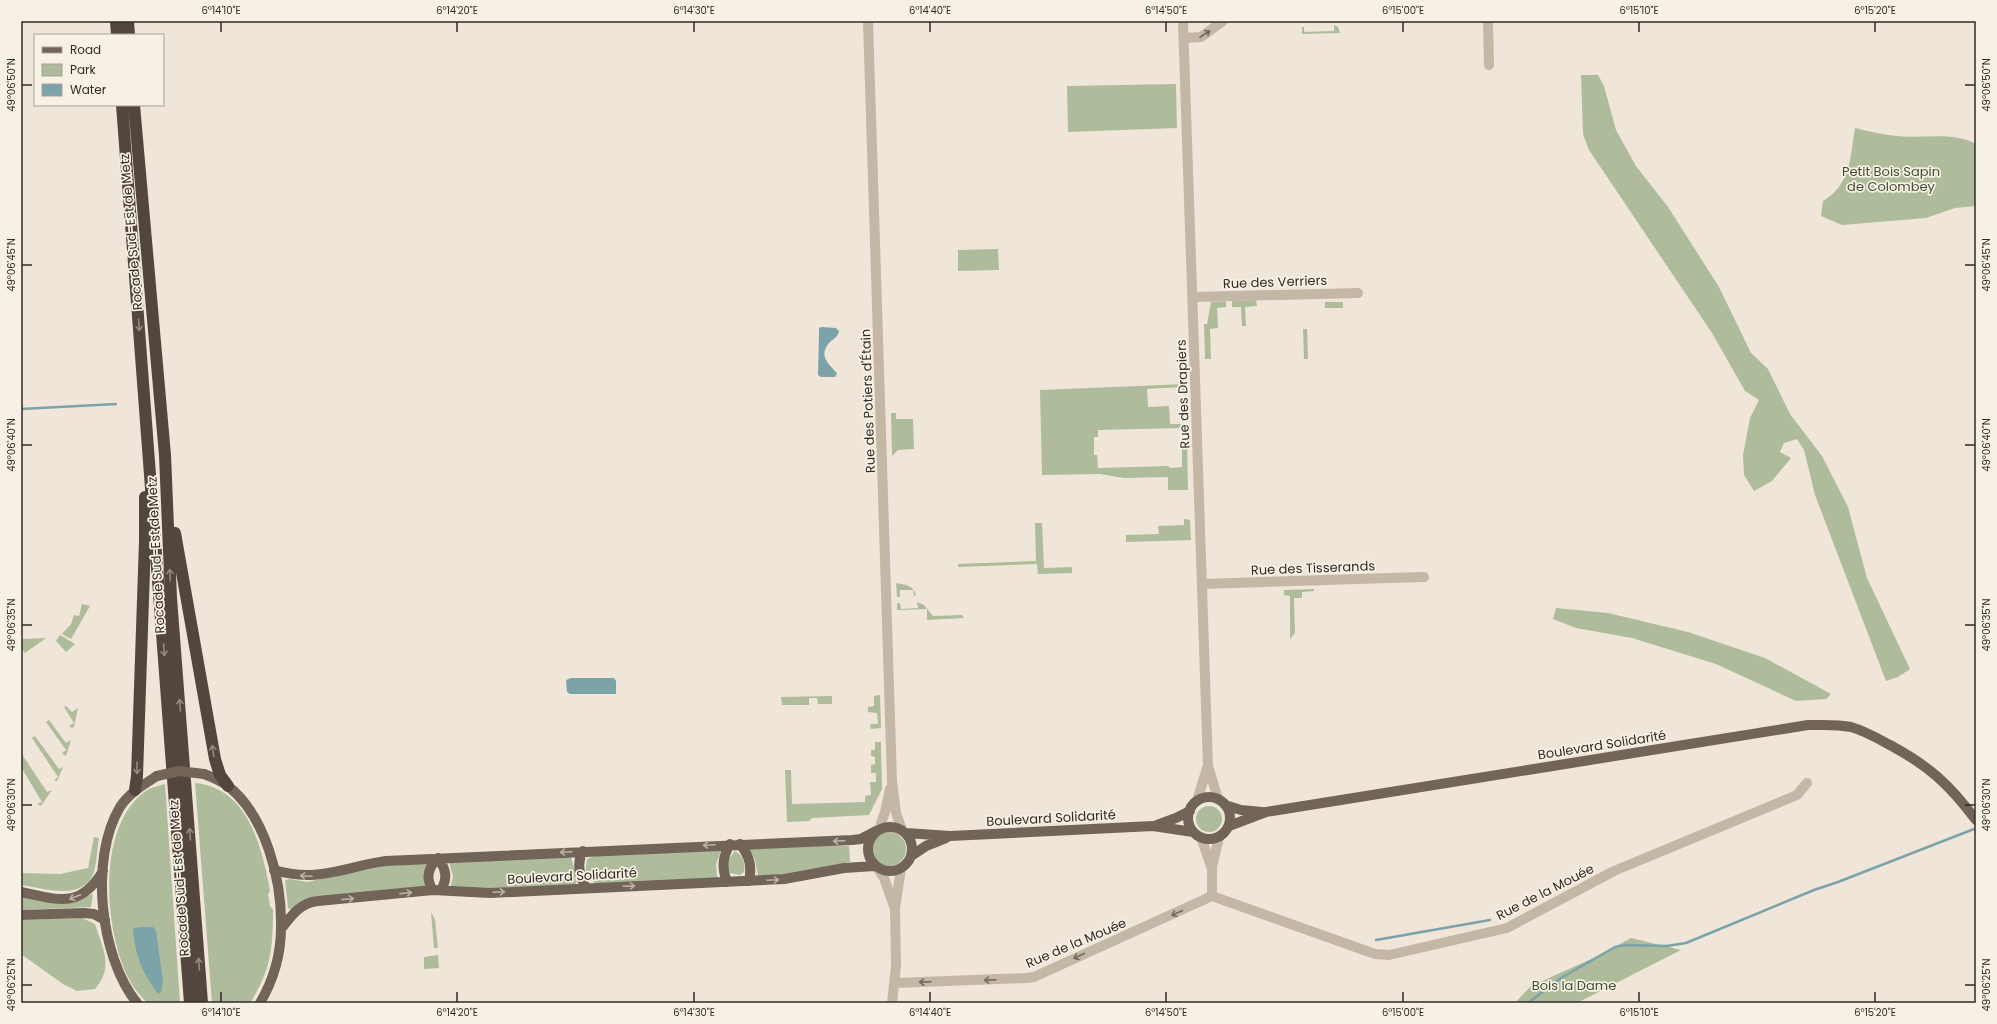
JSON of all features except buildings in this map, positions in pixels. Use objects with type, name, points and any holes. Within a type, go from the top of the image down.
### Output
[{"type":"highway","points":[[116,21],[117,34]]},
{"type":"highway","points":[[128,21],[129,34]]},
{"type":"highway","name":"Rocade Sud-Est de Metz","points":[[122,106],[190,1003]]},
{"type":"highway","name":"Rocade Sud-Est de Metz","points":[[134,106],[164,456],[171,598],[202,1003]]},
{"type":"highway","points":[[135,790],[138,776],[145,541],[146,412]]},
{"type":"highway","points":[[164,456],[177,547],[215,760],[220,775],[228,786]]},
{"type":"main road","name":"Boulevard Solidarité","points":[[1228,826],[1266,812],[1808,725],[1832,724],[1852,728],[1870,734],[1932,770],[1953,791],[1976,820]]},
{"type":"main road","points":[[137,1003],[125,986],[115,961],[105,920],[102,895],[105,849],[115,817],[121,806],[135,790],[157,776],[179,771],[204,774],[228,786],[249,809],[258,825],[274,870],[281,929],[275,969],[260,1003]]},
{"type":"main road","points":[[1204,798],[1222,802],[1230,819],[1228,826],[1219,837],[1213,839],[1197,834],[1188,821],[1190,810],[1197,801],[1204,798]]},
{"type":"main road","name":"Boulevard Solidarité","points":[[1222,802],[1241,810],[1266,812]]},
{"type":"main road","name":"Boulevard Solidarité","points":[[1153,826],[1176,818],[1190,810]]},
{"type":"main road","name":"Boulevard Solidarité","points":[[904,832],[950,836],[1153,826],[1197,834]]},
{"type":"main road","points":[[891,827],[904,832],[912,846],[911,856],[907,863],[901,869],[888,872],[877,867],[868,856],[867,849],[870,837],[878,830],[891,827]]},
{"type":"main road","name":"Boulevard Solidarité","points":[[274,870],[289,874],[314,876],[386,861],[735,844],[852,840],[862,839],[878,830]]},
{"type":"main road","name":"Boulevard Solidarité","points":[[911,856],[926,846],[950,836]]},
{"type":"main road","points":[[727,882],[723,871],[723,859],[735,844],[749,859],[751,868],[749,881]]},
{"type":"main road","points":[[583,851],[580,856],[579,868],[581,880],[586,888]]},
{"type":"main road","points":[[438,858],[445,871],[445,882],[437,890],[429,884],[428,873],[431,865],[438,858]]},
{"type":"main road","name":"Boulevard Solidarité","points":[[281,929],[300,907],[309,902],[437,890],[490,893],[749,881],[790,878],[854,866],[877,867]]},
{"type":"main road","points":[[21,892],[58,900],[71,899],[81,895],[92,886],[103,871]]},
{"type":"main road","points":[[21,915],[84,912],[94,914],[105,920]]},
{"type":"street","name":"Rue des Potiers d'Étain","points":[[868,21],[892,781],[896,810],[904,832]]},
{"type":"street","name":"Rue des Drapiers","points":[[1183,21],[1208,766],[1197,801]]},
{"type":"street","points":[[1184,38],[1200,37],[1223,21]]},
{"type":"street","points":[[1488,21],[1489,65]]},
{"type":"street","name":"Rue des Verriers","points":[[1193,297],[1358,293]]},
{"type":"street","name":"Rue des Tisserands","points":[[1202,584],[1424,577]]},
{"type":"street","name":"Rue des Drapiers","points":[[1208,766],[1222,802]]},
{"type":"street","name":"Rue des Potiers d'Étain","points":[[878,830],[886,812],[892,781]]},
{"type":"street","name":"Rue de la Mouée","points":[[895,983],[1034,977],[1212,896],[1375,954],[1389,955],[1507,928],[1614,871],[1797,795],[1808,783]]},
{"type":"street","points":[[1197,834],[1212,869]]},
{"type":"street","points":[[1212,896],[1212,869],[1219,837]]},
{"type":"street","points":[[877,867],[884,878],[895,908]]},
{"type":"street","points":[[892,1003],[895,983],[895,908],[901,869]]},
{"type":"green space","points":[[1334,25],[1338,27],[1340,33],[1302,34],[1302,27],[1304,27],[1304,32],[1334,31]]},
{"type":"green space","points":[[1581,75],[1598,75],[1604,86],[1616,130],[1636,166],[1668,207],[1719,287],[1751,353],[1768,369],[1790,414],[1822,456],[1848,507],[1867,578],[1910,669],[1898,677],[1886,681],[1815,495],[1804,450],[1797,439],[1784,443],[1780,452],[1791,458],[1772,481],[1754,491],[1744,475],[1743,455],[1750,418],[1759,400],[1745,391],[1712,333],[1589,150],[1583,134]]},
{"type":"green space","points":[[1176,84],[1177,128],[1068,132],[1067,86]]},
{"type":"green space","name":"Petit Bois Sapin de Colombey","points":[[1855,128],[1881,134],[1907,137],[1937,136],[1957,138],[1976,144],[1976,206],[1955,208],[1926,218],[1842,225],[1821,216],[1823,201],[1839,187],[1848,169]]},
{"type":"green space","points":[[998,249],[999,270],[958,271],[958,250]]},
{"type":"green space","points":[[1256,300],[1257,306],[1245,307],[1246,326],[1242,326],[1241,307],[1232,307],[1232,301]]},
{"type":"green space","points":[[1226,301],[1226,307],[1217,308],[1218,328],[1210,329],[1211,359],[1205,359],[1204,324],[1207,324],[1211,302]]},
{"type":"green space","points":[[1325,302],[1343,302],[1343,308],[1325,308]]},
{"type":"green space","points":[[1303,329],[1307,329],[1308,359],[1304,359]]},
{"type":"green space","points":[[1186,384],[1186,393],[1182,393],[1182,387],[1147,389],[1148,407],[1169,406],[1170,424],[1187,424],[1187,433],[1182,433],[1181,428],[1098,430],[1098,437],[1094,437],[1094,455],[1097,455],[1098,468],[1182,467],[1182,443],[1187,441],[1188,490],[1168,490],[1168,477],[1124,478],[1100,474],[1042,475],[1040,390]]},
{"type":"green space","points":[[891,413],[896,413],[896,419],[913,419],[914,449],[898,450],[892,456]]},
{"type":"green space","points":[[1184,519],[1190,520],[1191,540],[1126,542],[1126,535],[1159,534],[1158,526],[1184,525]]},
{"type":"green space","points":[[1035,523],[1042,523],[1044,568],[1072,567],[1072,573],[1038,574],[1037,564],[958,567],[958,564],[1036,561]]},
{"type":"green space","points":[[896,583],[911,587],[915,592],[916,595],[914,596],[913,590],[900,590],[900,597],[897,597]]},
{"type":"green space","points":[[1314,589],[1314,591],[1302,592],[1302,598],[1294,598],[1295,633],[1290,639],[1290,596],[1284,595],[1284,590]]},
{"type":"green space","points":[[917,602],[924,605],[933,616],[962,615],[964,618],[927,620],[927,609],[897,610],[897,603],[900,603],[901,609],[918,608]]},
{"type":"green space","points":[[82,604],[90,606],[71,639],[62,634],[71,624],[74,615],[79,616]]},
{"type":"green space","points":[[1556,608],[1608,613],[1688,632],[1765,658],[1831,694],[1826,699],[1796,701],[1716,664],[1632,638],[1576,628],[1553,619]]},
{"type":"green space","points":[[60,635],[75,644],[66,652],[56,641]]},
{"type":"green space","points":[[46,638],[25,653],[21,648],[21,639]]},
{"type":"green space","points":[[880,695],[881,728],[871,729],[870,724],[878,724],[877,713],[868,712],[868,707],[874,706],[874,696]]},
{"type":"green space","points":[[832,696],[832,704],[818,704],[817,698],[809,698],[809,705],[782,705],[781,697]]},
{"type":"green space","points":[[66,706],[72,712],[78,708],[74,727],[72,728],[69,726],[74,723],[64,707]]},
{"type":"green space","points":[[49,720],[66,743],[71,740],[66,756],[62,753],[66,750],[46,722]]},
{"type":"green space","points":[[35,736],[59,769],[63,767],[57,781],[54,780],[58,777],[32,738]]},
{"type":"green space","points":[[875,742],[881,742],[882,789],[869,815],[812,818],[809,821],[787,822],[785,770],[791,770],[792,804],[865,802],[865,796],[871,795],[870,782],[876,782],[876,773],[871,773],[871,765],[875,764],[875,757],[871,756],[871,750],[875,750]]},
{"type":"green space","points":[[21,753],[47,792],[52,790],[41,806],[37,804],[42,802],[21,767]]},
{"type":"green space","points":[[195,783],[213,787],[228,796],[240,808],[257,839],[267,874],[270,891],[268,894],[270,906],[273,910],[271,947],[267,969],[250,1003],[212,1003]]},
{"type":"green space","points":[[165,784],[180,1003],[147,1003],[132,984],[121,960],[114,936],[110,909],[109,881],[112,853],[119,828],[130,806],[147,790]]},
{"type":"green space","points":[[1209,806],[1218,810],[1222,819],[1218,828],[1209,832],[1200,828],[1196,819],[1200,810]]},
{"type":"green space","points":[[892,832],[901,837],[905,842],[905,856],[901,861],[896,865],[886,866],[882,865],[873,856],[872,846],[873,842],[882,833]]},
{"type":"green space","points":[[94,837],[99,838],[94,872],[89,881],[81,887],[62,891],[21,885],[21,873],[60,874],[88,868]]},
{"type":"green space","points":[[849,846],[850,862],[783,874],[758,876],[755,860],[749,849]]},
{"type":"green space","points":[[719,849],[721,851],[716,864],[717,878],[596,884],[585,876],[587,859],[597,855]]},
{"type":"green space","points":[[735,851],[740,854],[744,863],[744,872],[740,875],[730,873],[729,870],[728,864]]},
{"type":"green space","points":[[571,857],[577,878],[576,885],[477,889],[450,888],[453,877],[449,862]]},
{"type":"green space","points":[[427,863],[424,877],[425,888],[291,910],[288,908],[285,880],[290,879],[307,882],[385,866]]},
{"type":"green space","points":[[93,894],[91,907],[21,910],[21,896],[64,904]]},
{"type":"green space","points":[[431,912],[435,920],[438,948],[434,948]]},
{"type":"green space","points":[[82,918],[95,924],[104,950],[105,965],[101,981],[95,989],[77,991],[63,984],[21,954],[21,920]]},
{"type":"green space","name":"Bois la Dame","points":[[1631,938],[1681,950],[1577,1003],[1515,1003],[1531,986],[1598,956]]},
{"type":"green space","points":[[438,955],[439,968],[424,969],[424,957]]},
{"type":"water","points":[[819,328],[836,328],[839,331],[837,336],[827,346],[824,355],[827,362],[837,373],[835,377],[821,377],[818,375]]},
{"type":"water","points":[[571,678],[614,678],[616,681],[616,694],[570,694],[567,692],[566,680]]},
{"type":"water","points":[[153,927],[156,931],[163,981],[161,992],[158,994],[147,978],[136,950],[133,931],[134,928]]},
{"type":"waterway","points":[[21,409],[116,404]]},
{"type":"waterway","points":[[1528,1003],[1561,978],[1615,947],[1626,945],[1667,946],[1686,943],[1814,890],[1974,829]]},
{"type":"waterway","points":[[1376,940],[1490,920]]}]
